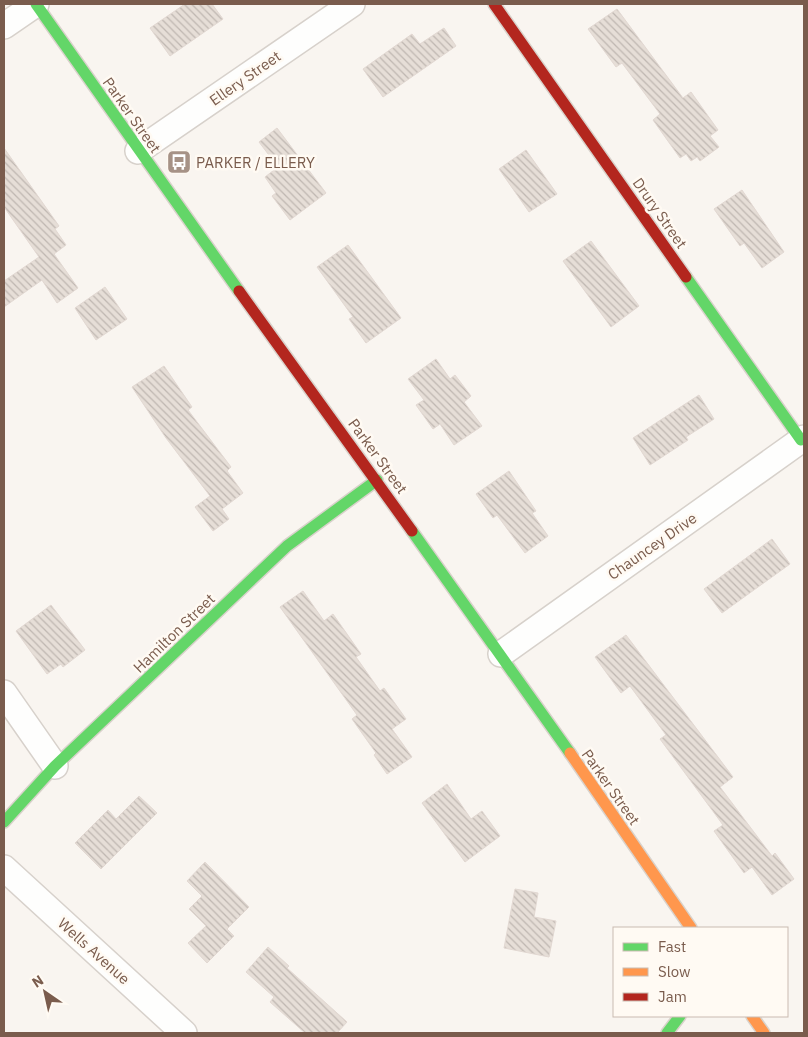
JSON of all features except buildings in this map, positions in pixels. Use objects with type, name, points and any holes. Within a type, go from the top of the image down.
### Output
[{"type":"main road","name":"Parker Street","points":[[36,4],[138,151],[501,654],[690,927]]},
{"type":"main road","name":"Drury Street","points":[[494,4],[803,439]]},
{"type":"main road","name":"Hamilton Street","points":[[4,822],[55,766],[286,546],[377,480]]},
{"type":"main road","points":[[667,1033],[679,1017]]},
{"type":"main road","points":[[753,1017],[764,1033]]},
{"type":"street","points":[[4,26],[36,4]]},
{"type":"street","name":"Ellery Street","points":[[138,151],[352,4]]},
{"type":"street","name":"Chauncey Drive","points":[[501,654],[803,439]]},
{"type":"street","points":[[4,693],[55,766]]},
{"type":"street","name":"Wells Avenue","points":[[4,868],[184,1033]]},
{"type":"traffic: fast","points":[[36,4],[239,291]]},
{"type":"traffic: fast","points":[[686,277],[801,440]]},
{"type":"traffic: fast","points":[[4,822],[55,766],[287,546],[377,480]]},
{"type":"traffic: fast","points":[[412,531],[570,753]]},
{"type":"traffic: fast","points":[[667,1033],[679,1017]]},
{"type":"traffic: slow","points":[[570,753],[690,927]]},
{"type":"traffic: slow","points":[[753,1017],[764,1033]]},
{"type":"traffic: jam","points":[[494,4],[686,277]]},
{"type":"traffic: jam","points":[[239,291],[412,531]]},
{"type":"place","name":"PARKER / ELLERY","points":[[179,162]]}]
